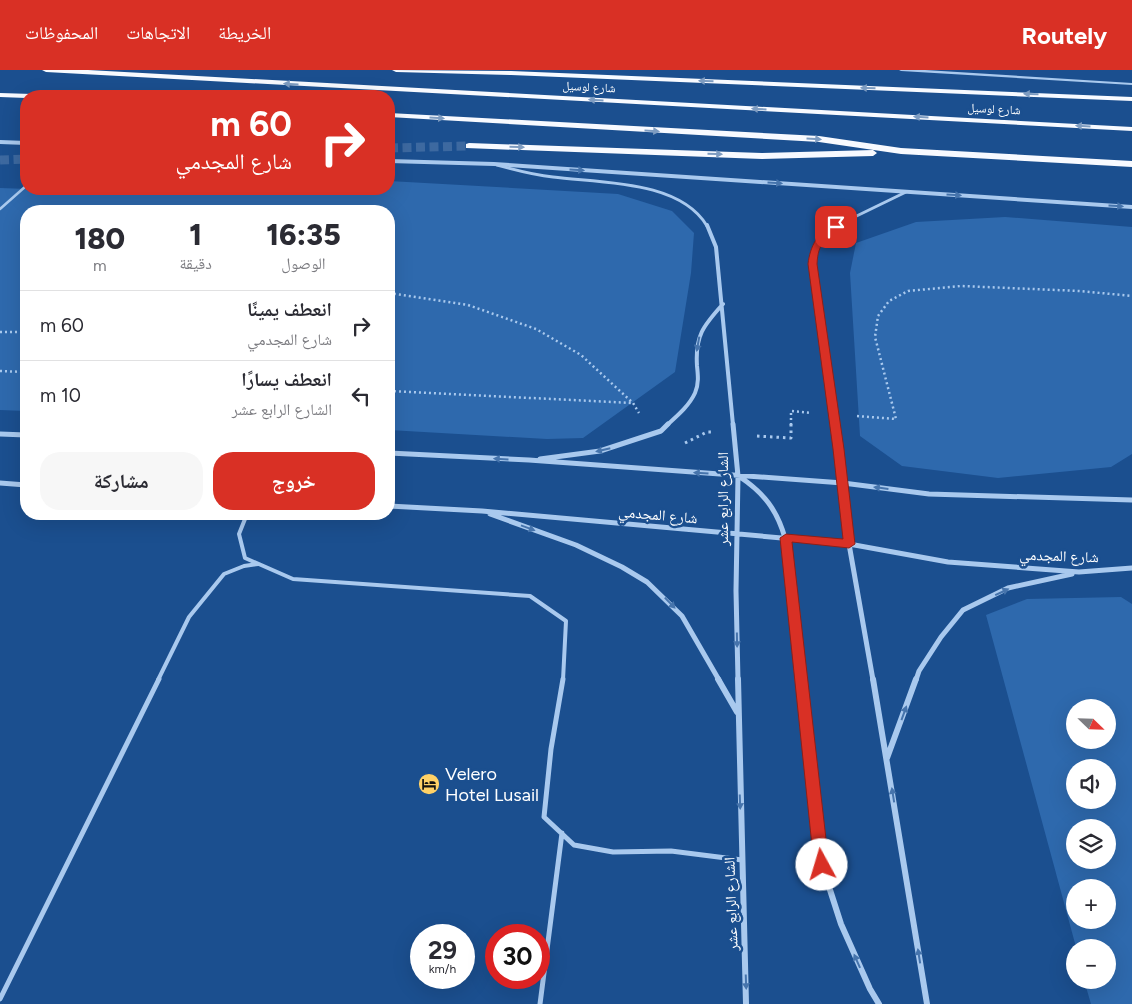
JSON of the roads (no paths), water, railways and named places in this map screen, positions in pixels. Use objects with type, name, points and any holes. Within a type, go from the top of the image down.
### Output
[{"type":"highway","name":"شارع لوسيل","points":[[46,70],[1132,129]]},
{"type":"highway","points":[[396,70],[511,73],[1132,99]]},
{"type":"highway","points":[[0,95],[20,96]]},
{"type":"highway","points":[[395,115],[819,139],[901,151],[1132,164]]},
{"type":"highway","points":[[469,146],[762,156],[901,151]]},
{"type":"street","points":[[902,70],[1132,84]]},
{"type":"street","points":[[0,142],[20,143]]},
{"type":"street","points":[[395,161],[494,164],[1132,207]]},
{"type":"street","name":"الشارع الرابع عشر","points":[[494,164],[549,177],[638,188],[670,196],[686,203],[699,214],[710,228],[716,247],[723,304],[738,476],[736,534],[738,714],[746,1004]]},
{"type":"street","points":[[906,192],[846,220],[832,229],[822,238],[813,252],[812,264],[834,414],[849,544],[887,759],[927,1004]]},
{"type":"street","points":[[529,460],[600,451],[661,431],[685,408],[695,394],[698,382],[696,348],[699,336],[706,323],[723,304]]},
{"type":"street","points":[[0,434],[20,435]]},
{"type":"street","points":[[395,453],[529,460],[843,483],[929,494],[1132,500]]},
{"type":"street","points":[[738,476],[756,487],[769,499],[779,516],[786,538],[822,865],[841,924],[870,989],[879,1004]]},
{"type":"street","points":[[0,483],[20,485]]},
{"type":"street","name":"شارع المجدمي","points":[[395,506],[482,512],[849,544],[948,562],[1079,572],[1132,568]]},
{"type":"street","points":[[482,512],[576,545],[622,567],[647,582],[682,616],[738,714]]},
{"type":"street","points":[[887,759],[919,671],[941,637],[964,610],[1008,588],[1079,572]]},
{"type":"lane","points":[[0,209],[20,191]]},
{"type":"lane","points":[[245,520],[239,534],[245,558],[293,579],[530,596],[566,621],[564,672],[551,749],[544,816],[574,844],[613,852],[671,851],[742,860]]},
{"type":"lane","points":[[0,999],[189,617],[224,574],[244,566],[258,564]]},
{"type":"lane","points":[[540,1004],[562,833]]},
{"type":"tunnel","points":[[395,148],[469,146]]},
{"type":"tunnel","points":[[0,160],[20,159]]},
{"type":"place","name":"Velero Hotel Lusail","points":[[429,784]]}]
